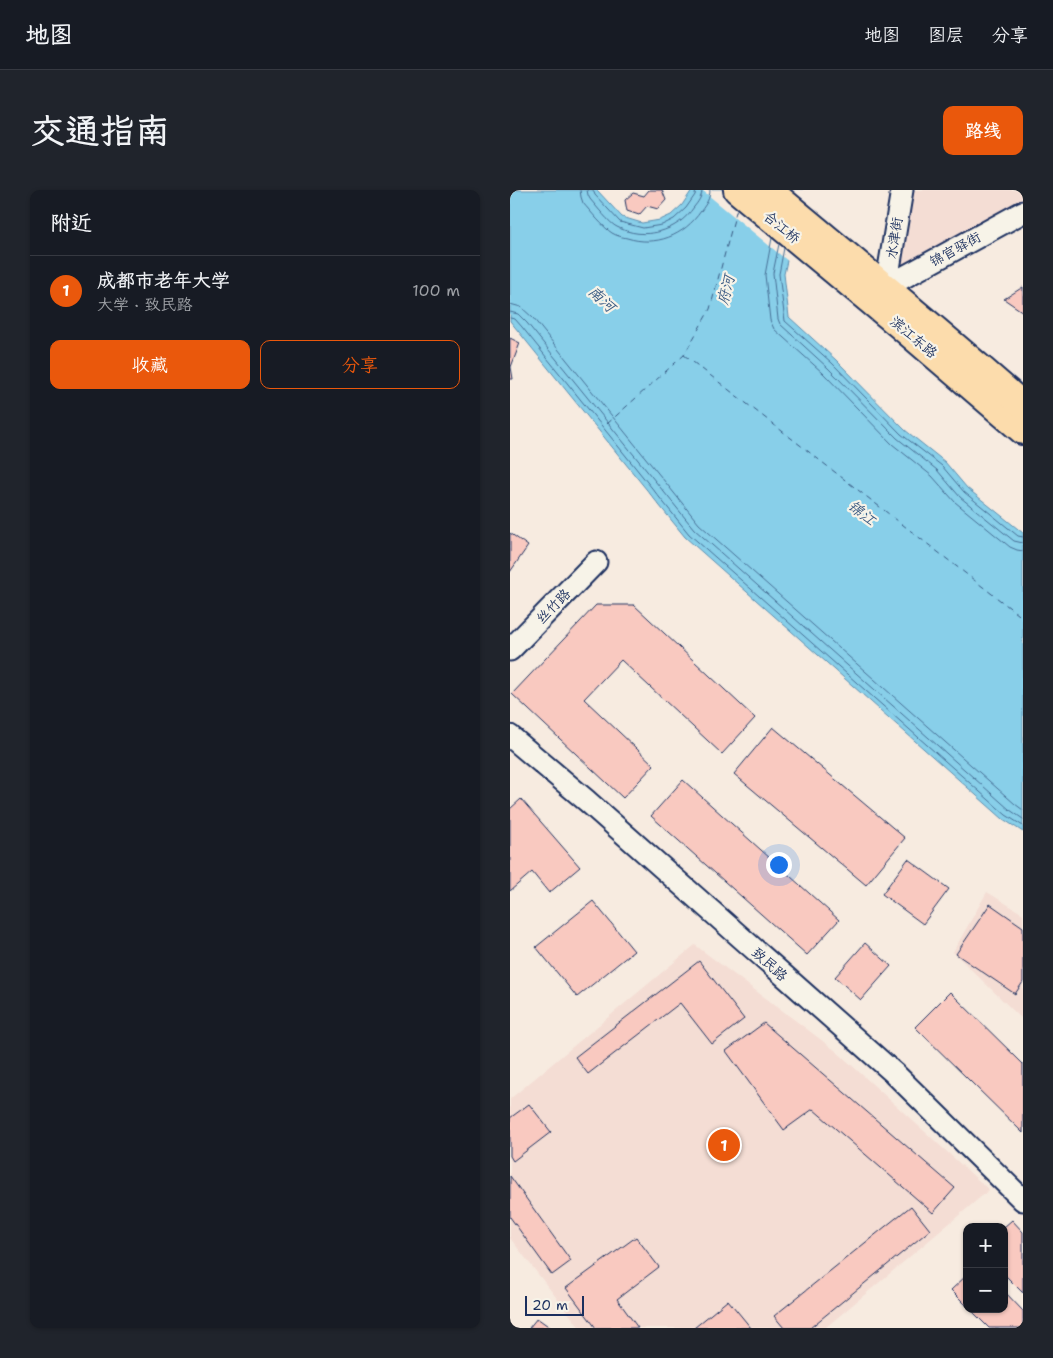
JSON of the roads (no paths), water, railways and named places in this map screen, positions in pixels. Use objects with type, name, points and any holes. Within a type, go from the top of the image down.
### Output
[{"type":"main road","name":"合江桥","points":[[737,190],[806,234]]},
{"type":"main road","name":"合江桥","points":[[769,190],[806,234]]},
{"type":"main road","name":"滨江东路","points":[[806,234],[886,287],[1023,405]]},
{"type":"main road","name":"滨江东路","points":[[806,234],[1023,431]]},
{"type":"street","name":"水津街","points":[[886,287],[902,190]]},
{"type":"street","name":"锦官驿街","points":[[886,287],[1023,212]]},
{"type":"street","name":"丝竹路","points":[[510,650],[596,562]]},
{"type":"street","name":"致民路","points":[[510,736],[587,801],[894,1073],[1023,1200]]},
{"type":"water","points":[[510,190],[597,190],[622,217],[642,223],[660,220],[671,215],[682,205],[692,190],[803,190],[784,274],[789,317],[836,360],[905,430],[945,462],[967,488],[1023,533],[1023,832],[1003,819],[685,537],[510,321]]},
{"type":"place","name":"成都市老年大学","points":[[724,1145]]},
{"type":"water label","name":"府河","points":[[726,290]]},
{"type":"water label","name":"南河","points":[[602,299]]},
{"type":"water label","name":"锦江","points":[[862,513]]}]
